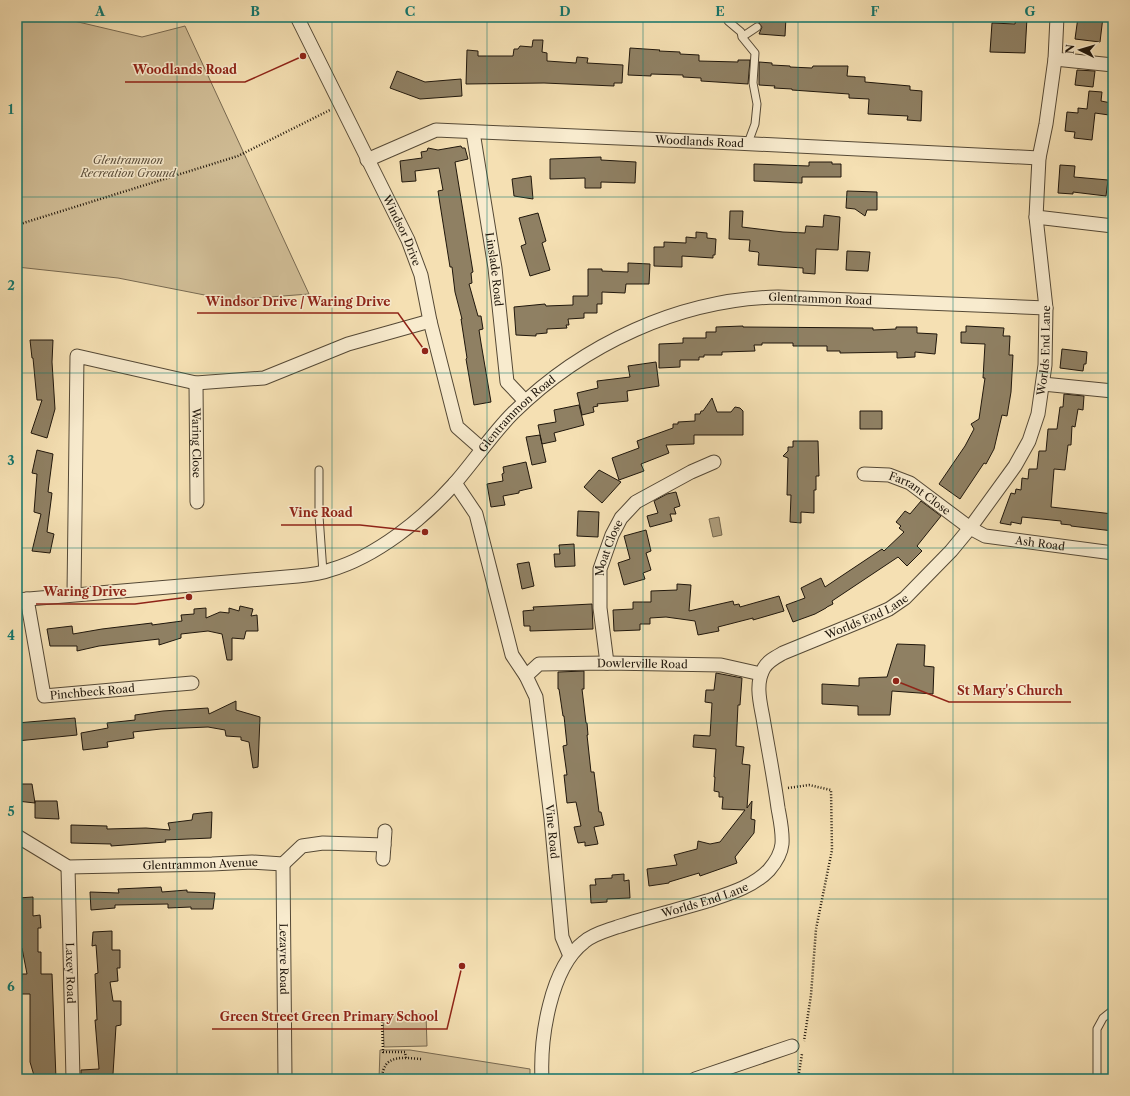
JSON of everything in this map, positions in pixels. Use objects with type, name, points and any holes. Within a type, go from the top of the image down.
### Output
[{"type":"street","name":"Windsor Drive","points":[[297,17],[408,240],[421,275],[430,321],[457,427],[482,449]]},
{"type":"street","name":"Worlds End Lane","points":[[542,1079],[545,1027],[550,1004],[562,970],[570,956],[584,942],[600,933],[632,922],[738,891],[768,872],[777,859],[782,844],[782,834],[776,790],[760,700],[759,689],[761,674],[764,667],[776,657],[889,609],[905,598],[951,551],[970,528],[1015,466],[1029,441],[1038,414],[1043,384],[1046,343],[1046,308],[1036,217],[1039,158],[1046,124],[1055,59],[1057,17]]},
{"type":"street","points":[[1055,59],[1113,65]]},
{"type":"street","name":"Woodlands Road","points":[[367,160],[436,130],[748,143],[1039,158]]},
{"type":"street","name":"Linslade Road","points":[[473,132],[495,268],[506,382],[525,401]]},
{"type":"street","points":[[1036,217],[1113,226]]},
{"type":"street","name":"Glentrammon Road","points":[[22,599],[298,576],[323,572],[347,564],[375,550],[400,534],[412,524],[455,483],[512,414],[544,385],[575,362],[647,325],[679,313],[745,298],[778,297],[1046,308]]},
{"type":"street","points":[[74,594],[77,356],[196,383],[264,378],[348,344],[430,321]]},
{"type":"street","name":"Waring Close","points":[[196,383],[196,502]]},
{"type":"street","points":[[1043,384],[1113,391]]},
{"type":"street","name":"Moat Close","points":[[607,663],[600,608],[600,569],[612,535],[621,518],[636,502],[691,472],[714,462]]},
{"type":"street","name":"Farrant Close","points":[[864,474],[889,475],[910,483],[970,528]]},
{"type":"street","name":"Vine Road","points":[[455,483],[476,514],[512,655],[526,676],[536,697],[551,818],[562,937],[570,956]]},
{"type":"street","name":"Ash Road","points":[[970,528],[985,536],[1113,553]]},
{"type":"street","name":"Pinchbeck Road","points":[[22,599],[44,696],[192,683]]},
{"type":"street","name":"Dowlerville Road","points":[[526,676],[540,664],[607,663],[721,665],[761,674]]},
{"type":"street","points":[[383,859],[385,831]]},
{"type":"street","points":[[17,836],[68,867]]},
{"type":"street","points":[[282,864],[302,846],[324,843],[384,844]]},
{"type":"street","name":"Glentrammon Avenue","points":[[68,867],[252,862],[282,864]]},
{"type":"street","name":"Lezayre Road","points":[[282,864],[285,1079]]},
{"type":"street","name":"Laxey Road","points":[[68,867],[74,1079]]},
{"type":"street","points":[[695,1079],[792,1046]]},
{"type":"lane","points":[[728,21],[741,32],[742,37],[755,53],[753,83],[757,104],[755,124],[748,143]]},
{"type":"lane","points":[[742,37],[756,27]]},
{"type":"lane","points":[[318,470],[319,516],[323,572]]},
{"type":"lane","points":[[1097,1079],[1098,1029],[1102,1018],[1113,1010]]},
{"type":"path","points":[[17,225],[238,156],[341,104]]},
{"type":"path","points":[[776,790],[809,785],[831,790],[832,850],[816,929],[811,995],[798,1079]]},
{"type":"path","points":[[382,1019],[383,1052],[405,1052],[406,1058]]},
{"type":"path","points":[[382,1079],[382,1070],[386,1064],[395,1058],[422,1059]]},
{"type":"green space","name":"Glentrammon Recreation Ground","points":[[17,17],[57,17],[142,37],[185,26],[309,294],[230,300],[118,278],[17,267]]},
{"type":"green space","points":[[383,1014],[426,1014],[427,1046],[384,1047]]},
{"type":"green space","points":[[380,1050],[410,1050],[530,1069],[530,1079],[379,1079]]},
{"type":"shaded area","points":[[719,517],[722,535],[713,537],[709,519]]},
{"type":"building","points":[[760,17],[786,17],[785,36],[759,34],[762,27],[759,23]]},
{"type":"building","points":[[1078,17],[1103,17],[1100,42],[1075,39]]},
{"type":"building","points":[[1016,18],[1027,18],[1025,53],[990,52],[992,23],[1015,24]]},
{"type":"building","points":[[533,40],[543,40],[542,52],[547,53],[547,61],[576,63],[577,57],[588,58],[587,63],[623,65],[622,83],[614,83],[614,86],[544,83],[466,84],[467,50],[478,51],[478,56],[513,56],[514,49],[518,49],[520,46],[532,47]]},
{"type":"building","points":[[630,48],[699,55],[699,61],[738,62],[738,60],[750,60],[748,84],[701,81],[701,78],[683,77],[683,75],[628,75]]},
{"type":"building","points":[[759,62],[772,63],[772,65],[812,68],[813,66],[848,66],[847,76],[865,77],[865,82],[910,86],[910,90],[922,91],[921,121],[907,120],[908,116],[868,114],[869,99],[849,98],[849,94],[792,90],[774,88],[775,86],[759,85]]},
{"type":"building","points":[[1077,70],[1095,71],[1093,87],[1075,85]]},
{"type":"building","points":[[397,71],[425,82],[461,79],[462,96],[420,99],[390,88]]},
{"type":"building","points":[[1089,91],[1102,92],[1101,101],[1111,103],[1109,115],[1095,113],[1092,140],[1074,138],[1075,132],[1065,131],[1067,112],[1078,113],[1078,108],[1087,109]]},
{"type":"building","points":[[461,146],[462,148],[465,148],[468,159],[455,162],[473,272],[471,273],[472,283],[469,284],[478,316],[481,316],[483,329],[479,330],[491,402],[474,405],[466,359],[462,319],[455,292],[452,267],[450,267],[438,191],[443,190],[439,168],[415,171],[416,181],[402,182],[400,161],[422,158],[421,152],[427,151],[428,148],[438,150]]},
{"type":"building","points":[[601,157],[601,160],[636,162],[635,183],[601,182],[601,188],[585,188],[585,178],[550,179],[550,159]]},
{"type":"building","points":[[809,162],[832,162],[832,164],[841,164],[841,177],[802,177],[802,183],[754,181],[754,164],[809,166]]},
{"type":"building","points":[[1060,165],[1075,166],[1074,177],[1108,180],[1106,196],[1073,192],[1073,194],[1058,193]]},
{"type":"building","points":[[531,176],[533,199],[514,196],[512,179]]},
{"type":"building","points":[[847,191],[877,192],[877,210],[867,210],[865,216],[855,209],[846,208]]},
{"type":"building","points":[[730,211],[743,211],[742,227],[783,232],[805,233],[806,226],[823,227],[824,215],[840,217],[838,250],[816,249],[815,274],[803,273],[803,268],[758,265],[759,253],[749,251],[750,240],[729,239]]},
{"type":"building","points":[[538,213],[546,241],[542,243],[550,270],[530,276],[521,246],[526,244],[519,218]]},
{"type":"building","points":[[696,232],[707,233],[707,238],[716,239],[715,255],[713,255],[713,258],[682,256],[682,267],[654,266],[654,247],[664,247],[664,242],[686,243],[686,237],[696,238]]},
{"type":"building","points":[[847,251],[870,252],[868,271],[846,270]]},
{"type":"building","points":[[628,263],[650,264],[649,284],[626,284],[625,293],[602,292],[602,304],[597,304],[597,313],[584,313],[584,318],[568,319],[569,325],[566,325],[567,328],[547,329],[547,333],[536,334],[536,336],[516,335],[514,307],[545,304],[546,306],[573,305],[573,296],[588,296],[588,269],[628,272]]},
{"type":"building","points":[[966,326],[1004,328],[1003,336],[1010,336],[1009,355],[1013,355],[1011,392],[1007,416],[1002,415],[994,449],[986,464],[984,463],[960,499],[939,484],[965,446],[974,429],[971,424],[979,419],[985,378],[983,378],[985,344],[961,343],[961,332],[966,332]]},
{"type":"building","points":[[716,327],[873,328],[873,330],[896,329],[896,327],[917,327],[917,333],[937,334],[935,354],[915,352],[915,357],[897,358],[897,352],[840,353],[840,351],[827,351],[827,346],[793,346],[793,343],[762,343],[762,345],[754,345],[755,351],[722,352],[722,355],[704,355],[704,357],[699,357],[699,360],[680,360],[680,367],[659,368],[659,344],[683,343],[683,338],[706,338],[706,332],[716,332]]},
{"type":"building","points":[[30,340],[53,340],[52,362],[55,409],[47,438],[31,433],[42,400],[37,400]]},
{"type":"building","points":[[1062,349],[1087,352],[1086,364],[1084,364],[1083,371],[1060,368]]},
{"type":"building","points":[[656,362],[659,386],[627,391],[628,401],[597,404],[598,406],[593,407],[594,412],[582,415],[577,393],[598,388],[597,381],[630,377],[628,366]]},
{"type":"building","points":[[1064,394],[1084,396],[1083,410],[1078,409],[1075,427],[1072,426],[1071,445],[1068,445],[1065,470],[1054,469],[1051,507],[1113,514],[1113,531],[1071,526],[1061,524],[1061,521],[1022,517],[1021,524],[1011,522],[1011,525],[1000,523],[1011,493],[1015,494],[1016,489],[1021,490],[1022,478],[1028,479],[1029,469],[1037,469],[1039,451],[1046,451],[1048,429],[1057,429],[1060,407],[1063,407]]},
{"type":"building","points":[[712,398],[717,412],[731,412],[735,407],[740,408],[743,411],[743,435],[694,435],[694,444],[666,445],[669,453],[641,464],[644,471],[619,480],[612,458],[639,448],[637,441],[673,428],[673,424],[678,424],[678,422],[695,421],[695,414],[700,414]]},
{"type":"building","points":[[579,405],[584,425],[554,433],[556,441],[542,444],[538,425],[556,422],[554,410]]},
{"type":"building","points":[[860,411],[882,411],[882,429],[860,429]]},
{"type":"building","points":[[540,435],[546,462],[532,465],[526,437]]},
{"type":"building","points":[[793,441],[818,441],[819,476],[816,476],[816,490],[814,490],[814,513],[801,512],[801,523],[790,522],[791,495],[787,495],[788,458],[783,456],[788,451],[788,447],[793,447]]},
{"type":"building","points":[[37,450],[53,454],[48,492],[52,493],[47,532],[54,534],[50,553],[32,551],[41,514],[34,512],[37,474],[32,473]]},
{"type":"building","points":[[526,462],[532,488],[519,491],[519,493],[503,496],[505,505],[491,507],[487,484],[503,481],[503,467]]},
{"type":"building","points":[[599,470],[621,482],[602,503],[584,487]]},
{"type":"building","points":[[676,492],[680,506],[674,508],[676,514],[670,514],[672,521],[650,527],[647,516],[658,513],[654,501],[667,494]]},
{"type":"building","points":[[921,501],[941,516],[917,546],[922,551],[907,566],[898,557],[832,601],[833,604],[815,614],[793,622],[786,605],[805,598],[801,588],[821,578],[825,587],[882,549],[884,551],[904,532],[899,528],[901,526],[896,522],[905,511],[910,514]]},
{"type":"building","points":[[578,511],[599,512],[598,537],[577,536]]},
{"type":"building","points":[[646,530],[651,551],[646,553],[651,570],[643,573],[645,579],[624,585],[618,563],[630,559],[624,536]]},
{"type":"building","points":[[574,544],[575,566],[555,567],[554,554],[560,554],[559,545]]},
{"type":"building","points":[[529,562],[534,586],[522,589],[517,564]]},
{"type":"building","points":[[677,584],[691,585],[689,611],[733,601],[734,605],[739,604],[740,607],[779,596],[784,611],[753,620],[753,618],[718,627],[719,631],[698,635],[695,621],[666,617],[650,618],[650,624],[640,624],[640,630],[614,631],[613,610],[633,609],[633,602],[651,602],[651,591],[677,590]]},
{"type":"building","points":[[592,604],[593,629],[530,631],[530,626],[524,626],[523,611],[534,610],[533,607]]},
{"type":"building","points":[[240,606],[253,609],[251,616],[257,615],[258,631],[246,631],[244,639],[232,638],[232,660],[227,660],[222,634],[208,631],[181,634],[181,638],[159,645],[159,639],[99,646],[77,651],[77,646],[50,646],[47,629],[72,626],[73,634],[152,623],[152,625],[182,621],[181,615],[194,614],[194,609],[206,608],[206,618],[220,612],[229,613],[229,608],[239,611]]},
{"type":"building","points":[[897,644],[925,645],[924,666],[934,667],[933,694],[892,691],[890,715],[858,715],[858,706],[822,704],[822,684],[859,686],[859,678],[887,677]]},
{"type":"building","points":[[584,671],[584,689],[582,689],[587,723],[591,772],[594,772],[599,812],[601,812],[604,825],[594,827],[598,844],[585,846],[585,842],[578,843],[574,827],[581,826],[576,802],[567,803],[564,775],[567,775],[563,746],[567,745],[564,716],[558,689],[558,672]]},
{"type":"building","points":[[716,673],[742,678],[740,705],[738,705],[736,746],[744,747],[742,764],[750,765],[747,808],[752,801],[751,819],[755,820],[754,833],[735,857],[737,863],[700,876],[699,873],[669,883],[649,886],[647,869],[677,865],[674,855],[697,849],[698,841],[710,844],[720,842],[745,810],[722,809],[723,797],[719,797],[719,792],[714,791],[716,749],[693,747],[694,735],[710,736],[712,703],[705,702],[706,690],[714,690]]},
{"type":"building","points":[[236,701],[236,710],[260,717],[258,767],[253,768],[249,742],[241,740],[241,737],[226,736],[225,730],[208,727],[133,732],[134,738],[107,742],[108,747],[83,750],[81,733],[108,728],[107,723],[135,720],[135,715],[163,711],[208,708],[209,714]]},
{"type":"building","points":[[75,718],[77,735],[17,741],[17,723]]},
{"type":"building","points":[[17,784],[32,784],[35,803],[17,801]]},
{"type":"building","points":[[35,801],[57,801],[59,819],[35,818]]},
{"type":"building","points":[[212,812],[211,838],[165,840],[166,842],[111,846],[111,844],[71,843],[71,825],[107,826],[107,829],[146,828],[170,830],[168,823],[192,820],[193,814]]},
{"type":"building","points":[[624,874],[624,881],[629,880],[630,898],[607,899],[607,902],[591,903],[590,885],[596,885],[595,879],[612,878],[612,875]]},
{"type":"building","points":[[161,887],[162,892],[187,890],[187,892],[215,893],[213,909],[191,909],[191,907],[168,908],[168,904],[115,905],[115,908],[91,910],[90,892],[119,893],[118,889]]},
{"type":"building","points":[[33,897],[33,916],[40,915],[41,928],[38,928],[38,952],[41,952],[41,974],[52,974],[56,1079],[35,1079],[30,1062],[30,994],[21,994],[22,974],[27,974],[22,948],[20,948],[19,929],[17,929],[17,917],[21,917],[18,898]]},
{"type":"building","points":[[112,931],[112,950],[120,950],[120,968],[117,968],[118,981],[110,982],[113,1001],[121,1001],[121,1025],[116,1026],[113,1074],[106,1075],[106,1079],[81,1079],[81,1070],[99,1069],[95,1020],[97,1020],[95,974],[98,973],[96,945],[92,946],[93,932]]},
{"type":"place","name":"Woodlands Road","points":[[303,56]]},
{"type":"place","name":"Windsor Drive / Waring Drive","points":[[425,351]]},
{"type":"place","name":"Vine Road","points":[[425,532]]},
{"type":"place","name":"Waring Drive","points":[[189,597]]},
{"type":"place","name":"St Mary's Church","points":[[896,681]]},
{"type":"place","name":"Green Street Green Primary School","points":[[462,966]]}]
